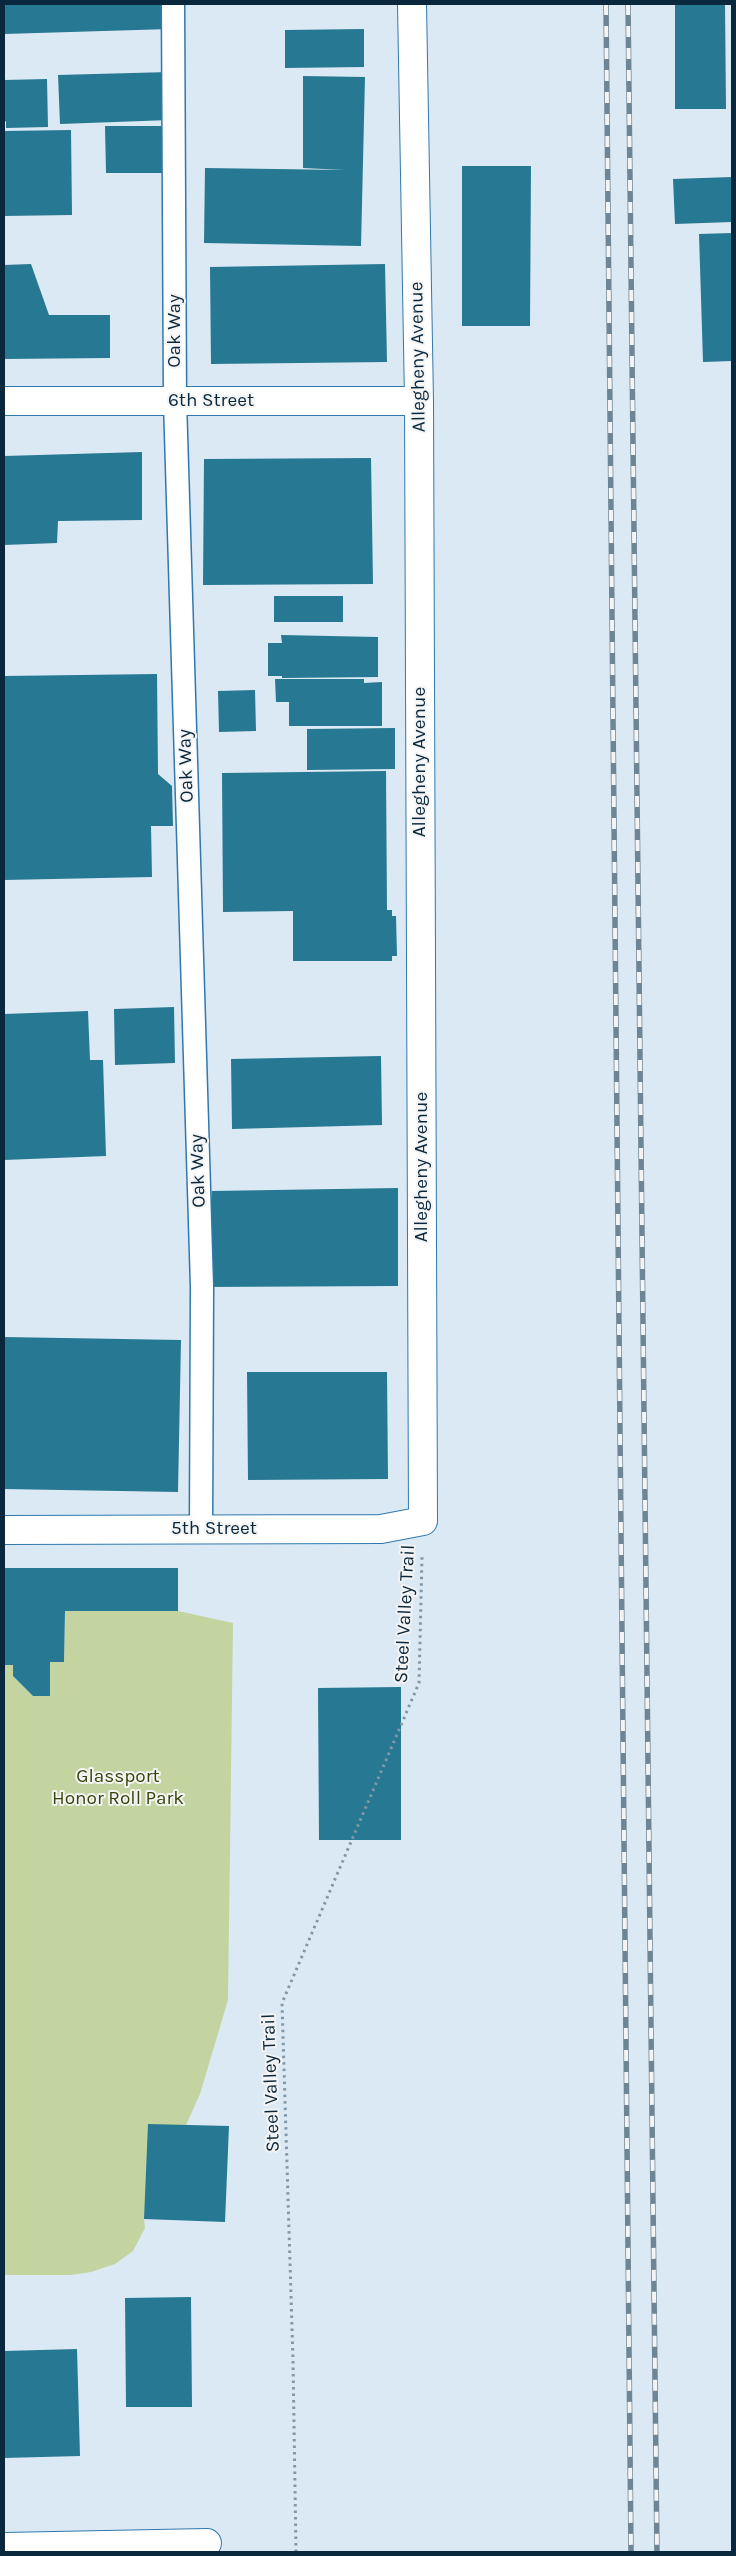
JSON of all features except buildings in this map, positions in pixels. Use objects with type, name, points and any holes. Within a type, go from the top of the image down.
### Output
[{"type":"street","name":"Allegheny Avenue","points":[[412,4],[419,401],[423,1521]]},
{"type":"street","name":"6th Street","points":[[4,401],[419,401]]},
{"type":"street","name":"5th Street","points":[[4,1530],[381,1529],[423,1521]]},
{"type":"street","points":[[4,2547],[208,2548]]},
{"type":"lane","name":"Oak Way","points":[[174,4],[175,401],[202,1287],[201,1529]]},
{"type":"path","name":"Steel Valley Trail","points":[[296,2552],[293,2360],[282,2003],[419,1683],[423,1521]]},
{"type":"green space","name":"Glassport Honor Roll Park","points":[[65,1611],[178,1611],[233,1623],[228,2000],[200,2094],[144,2219],[145,2228],[133,2251],[115,2264],[91,2272],[71,2275],[4,2275],[4,1665],[13,1665],[13,1676],[33,1696],[50,1696],[50,1662],[64,1662]]},
{"type":"railway","points":[[606,4],[631,2552]]},
{"type":"railway","points":[[628,4],[657,2552]]}]
